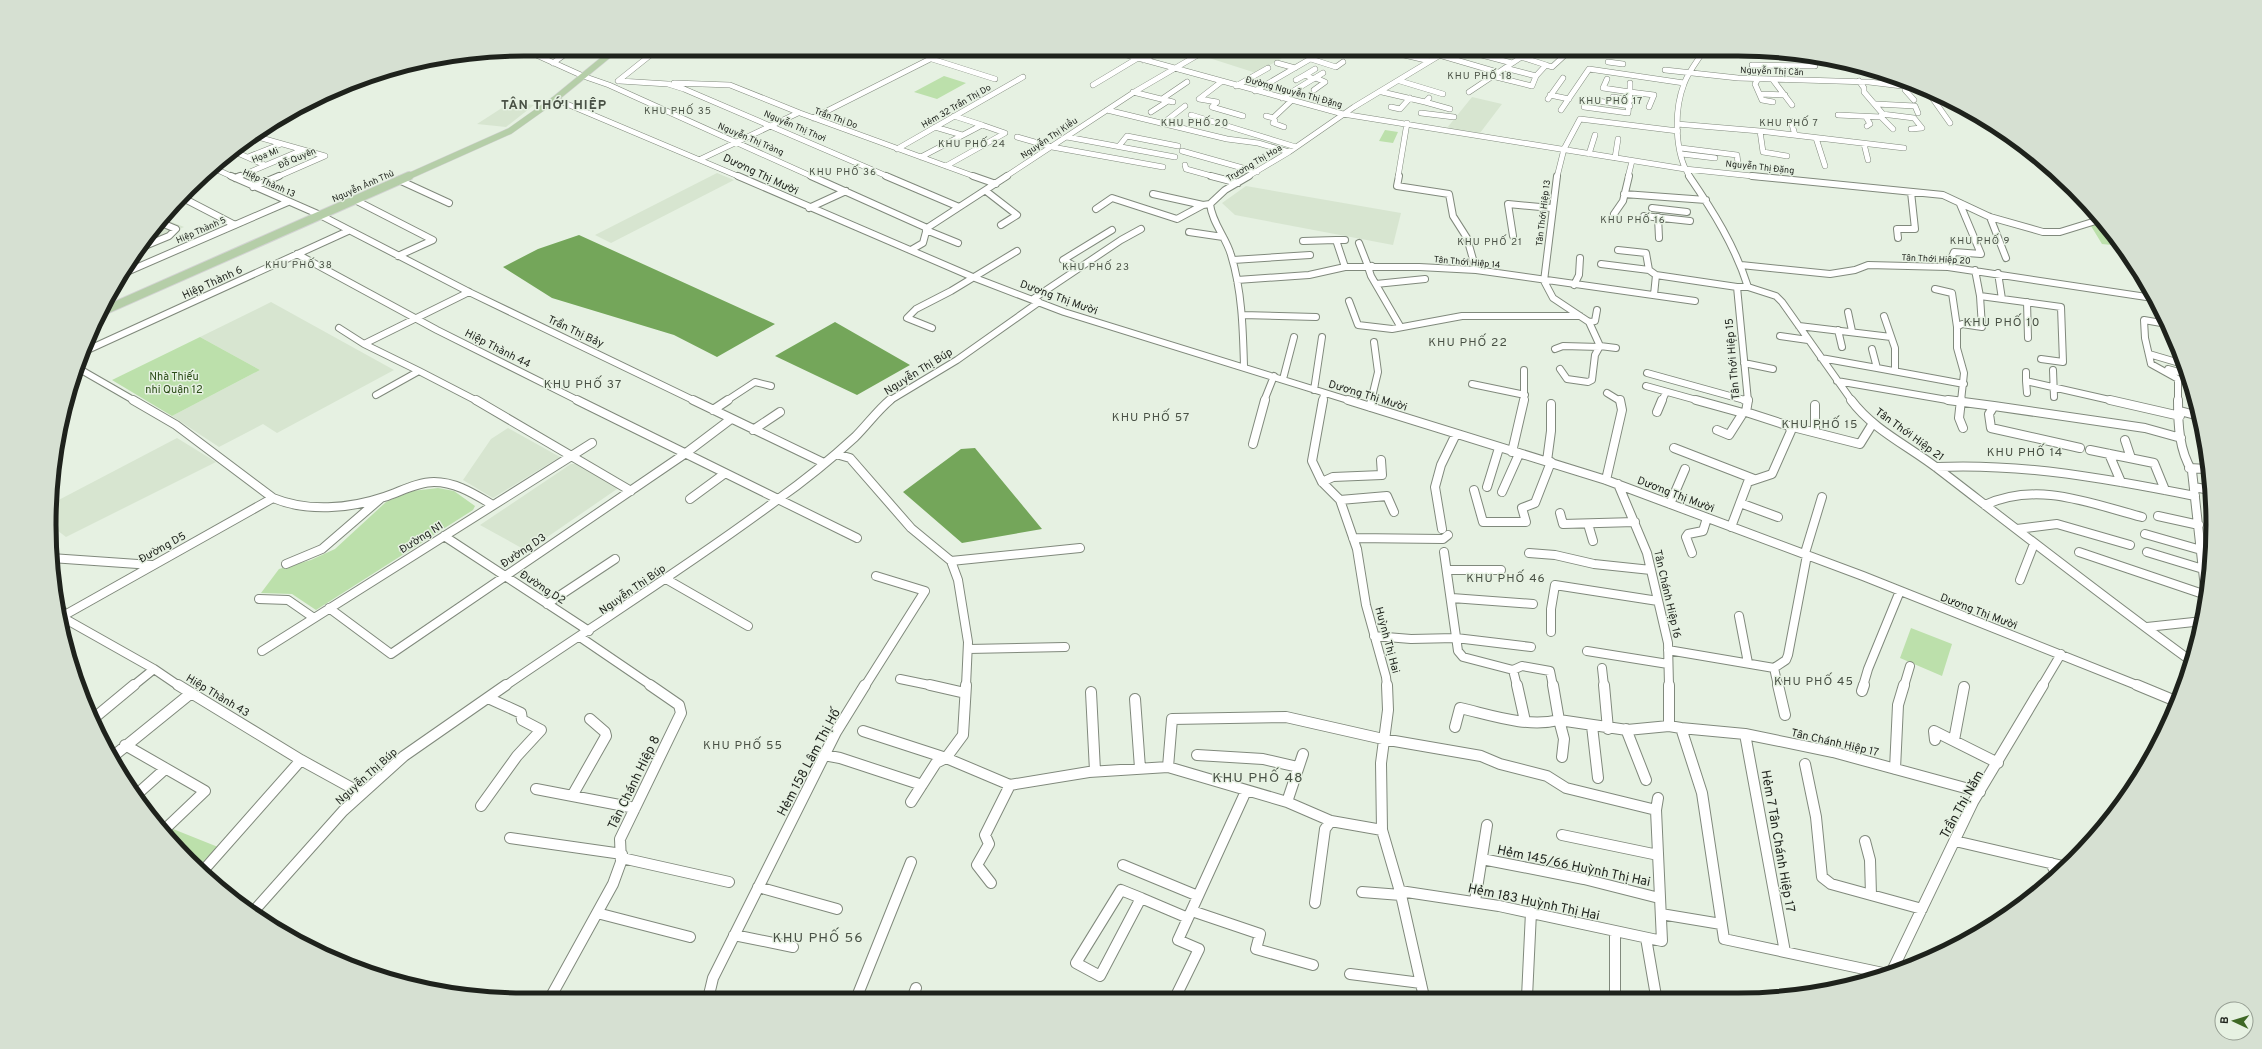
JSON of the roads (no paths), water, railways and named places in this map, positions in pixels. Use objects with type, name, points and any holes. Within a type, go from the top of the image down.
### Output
[{"type":"main road","name":"Nguyễn Ảnh Thủ","points":[[109,309],[510,131],[555,99],[607,56]]},
{"type":"street","name":"Nguyễn Thị Tràng","points":[[539,56],[583,76],[609,85],[958,243]]},
{"type":"street","points":[[553,62],[562,56]]},
{"type":"street","points":[[609,85],[620,81],[650,56]]},
{"type":"street","points":[[813,118],[937,56]]},
{"type":"street","points":[[1130,56],[1172,68]]},
{"type":"street","points":[[1093,85],[1148,56]]},
{"type":"street","name":"Nguyễn Thị Kiểu","points":[[911,250],[923,243],[926,229],[986,191],[1133,92],[1195,56]]},
{"type":"street","points":[[1255,91],[1317,56]]},
{"type":"street","points":[[1413,56],[1430,61]]},
{"type":"street","name":"Trương Thị Hoa","points":[[1210,204],[1238,183],[1289,152],[1343,114],[1382,92],[1438,56]]},
{"type":"street","points":[[1443,56],[1532,86],[1536,76],[1546,65]]},
{"type":"street","points":[[1486,56],[1512,63]]},
{"type":"street","points":[[1469,92],[1521,57],[1552,67],[1564,56]]},
{"type":"street","points":[[1601,264],[1649,270],[1656,275],[1738,287],[1748,287],[1741,265],[1716,216],[1685,169],[1676,118],[1684,83],[1700,56]]},
{"type":"street","points":[[932,59],[995,79]]},
{"type":"street","points":[[1311,59],[1336,68],[1343,62]]},
{"type":"street","points":[[1608,62],[1624,63],[1621,73]]},
{"type":"street","points":[[1277,63],[1295,68]]},
{"type":"street","points":[[1752,65],[1815,66]]},
{"type":"street","points":[[1789,66],[1798,80]]},
{"type":"street","name":"Đường Nguyễn Thị Đặng","points":[[1172,68],[1343,114],[1410,123]]},
{"type":"street","points":[[1236,86],[1268,68]]},
{"type":"street","points":[[1505,68],[1536,76]]},
{"type":"street","points":[[1296,80],[1315,69]]},
{"type":"street","points":[[1561,110],[1589,69],[1684,83]]},
{"type":"street","name":"Nguyễn Thị Căn","points":[[1665,70],[1688,74],[1758,79],[1882,82],[1901,86]]},
{"type":"street","points":[[1282,98],[1323,73]]},
{"type":"street","points":[[1305,75],[1325,82],[1314,90]]},
{"type":"street","name":"Hẻm 32 Trần Thị Do","points":[[897,149],[1023,77]]},
{"type":"street","points":[[1563,78],[1549,97],[1569,99]]},
{"type":"street","points":[[1607,79],[1602,91],[1630,87],[1649,90]]},
{"type":"street","points":[[1758,79],[1758,82],[1755,84],[1764,101],[1773,102]]},
{"type":"street","points":[[1773,80],[1791,104],[1782,102]]},
{"type":"street","name":"Nguyễn Thị Thơi","points":[[620,81],[668,84],[700,95],[959,207]]},
{"type":"street","points":[[1400,81],[1443,94]]},
{"type":"street","points":[[1859,81],[1864,88],[1864,92],[1876,104],[1882,116],[1893,129]]},
{"type":"street","points":[[1151,112],[1168,100],[1187,82]]},
{"type":"street","points":[[1221,82],[1199,99],[1217,102],[1212,108],[1243,116]]},
{"type":"street","name":"Trần Thị Do","points":[[668,84],[730,85],[798,113],[996,184]]},
{"type":"street","points":[[1630,87],[1630,103],[1628,113],[1584,106],[1583,118],[1678,131]]},
{"type":"street","points":[[1630,87],[1654,95],[1649,107]]},
{"type":"street","points":[[1906,88],[1905,90],[1914,100]]},
{"type":"street","points":[[1133,92],[1168,100]]},
{"type":"street","points":[[1382,92],[1427,100],[1434,105],[1450,109]]},
{"type":"street","points":[[1760,94],[1784,95]]},
{"type":"street","points":[[1613,97],[1630,103]]},
{"type":"street","points":[[1391,107],[1400,109],[1410,98]]},
{"type":"street","name":"Dương Thị Mười","points":[[555,99],[701,159],[809,208],[975,278],[1036,301],[1088,319],[1244,366],[1314,390],[1618,484],[1806,554],[2061,654],[2172,699]]},
{"type":"street","points":[[1934,99],[1950,123]]},
{"type":"street","points":[[1440,100],[1429,109],[1420,110],[1410,123],[1398,186],[1449,194],[1453,216],[1467,238],[1476,270]]},
{"type":"street","points":[[1585,100],[1630,103]]},
{"type":"street","points":[[1284,127],[1273,123],[1275,121],[1274,118],[1291,101]]},
{"type":"street","points":[[1876,104],[1915,106],[1918,113]]},
{"type":"street","points":[[1162,124],[1185,106]]},
{"type":"street","points":[[1107,110],[1227,139],[1258,143],[1289,152]]},
{"type":"street","points":[[1420,110],[1454,117]]},
{"type":"street","points":[[701,159],[733,142],[798,113]]},
{"type":"street","points":[[1191,115],[1296,147]]},
{"type":"street","points":[[1838,115],[1914,118],[1922,128],[1911,129]]},
{"type":"street","points":[[946,166],[1005,133],[954,116]]},
{"type":"street","points":[[1266,116],[1274,118]]},
{"type":"street","points":[[1866,117],[1870,124],[1867,126]]},
{"type":"street","name":"Tân Thới Hiệp 13","points":[[1544,281],[1551,208],[1564,149],[1580,120],[1583,118]]},
{"type":"street","points":[[1791,121],[1795,135]]},
{"type":"street","name":"Nguyễn Thị Đặng","points":[[1410,123],[1685,169],[1943,195],[1990,217],[2053,233],[2095,222]]},
{"type":"street","points":[[1677,124],[1760,131],[1904,148]]},
{"type":"street","points":[[921,157],[982,125]]},
{"type":"street","points":[[935,127],[962,135]]},
{"type":"street","points":[[1760,131],[1763,152],[1787,156]]},
{"type":"street","points":[[1589,154],[1595,135]]},
{"type":"street","points":[[1119,146],[1127,136],[1178,146]]},
{"type":"street","points":[[1017,137],[1052,147],[1163,167]]},
{"type":"street","points":[[1067,137],[1175,157]]},
{"type":"street","points":[[260,138],[302,150]]},
{"type":"street","points":[[1816,138],[1825,166]]},
{"type":"street","points":[[1615,158],[1618,139]]},
{"type":"street","points":[[248,157],[281,144]]},
{"type":"street","points":[[1864,144],[1868,160]]},
{"type":"street","name":"Đỗ Quyên","points":[[253,187],[325,156],[302,150]]},
{"type":"street","name":"Họa Mi","points":[[235,178],[302,150]]},
{"type":"street","points":[[1182,151],[1257,172]]},
{"type":"street","points":[[1682,151],[1715,158]]},
{"type":"street","points":[[1682,151],[1737,155],[1738,163]]},
{"type":"street","points":[[239,153],[265,165]]},
{"type":"street","points":[[1614,214],[1622,201],[1632,161]]},
{"type":"street","points":[[1185,165],[1186,169],[1238,183]]},
{"type":"street","name":"Hiệp Thành 13","points":[[218,170],[253,187],[320,215]]},
{"type":"street","points":[[399,180],[449,203]]},
{"type":"street","points":[[809,208],[846,191]]},
{"type":"street","points":[[986,191],[1017,216],[1001,225]]},
{"type":"street","points":[[1898,238],[1897,229],[1915,229],[1911,192]]},
{"type":"street","points":[[1154,194],[1203,205]]},
{"type":"street","points":[[1624,194],[1706,200]]},
{"type":"street","points":[[1096,209],[1112,198],[1177,219],[1203,205],[1210,204],[1233,260],[1242,315],[1244,366]]},
{"type":"street","points":[[187,200],[235,224]]},
{"type":"street","points":[[355,200],[434,240],[398,256]]},
{"type":"street","name":"Hiệp Thành 5","points":[[131,270],[288,202]]},
{"type":"street","points":[[1513,236],[1508,204],[1551,208]]},
{"type":"street","points":[[1948,266],[1954,252],[1981,254],[1960,204]]},
{"type":"street","points":[[1652,208],[1687,212]]},
{"type":"street","name":"Trần Thị Bảy","points":[[320,215],[348,231],[469,292],[731,420],[824,463]]},
{"type":"street","points":[[1644,216],[1690,221]]},
{"type":"street","points":[[1658,217],[1659,238]]},
{"type":"street","points":[[1990,217],[2006,258]]},
{"type":"street","points":[[149,244],[168,236],[176,229],[165,224]]},
{"type":"street","name":"Nguyễn Thị Búp","points":[[256,908],[361,793],[404,756],[666,579],[778,500],[836,454],[866,425],[876,412],[895,396],[957,360],[1079,268],[1140,229]]},
{"type":"street","points":[[1079,268],[1063,260],[1112,230]]},
{"type":"street","name":"Hiệp Thành 6","points":[[91,348],[348,231]]},
{"type":"street","points":[[1189,232],[1223,237]]},
{"type":"street","points":[[1336,240],[1345,267]]},
{"type":"street","points":[[1303,241],[1345,240]]},
{"type":"street","points":[[1359,243],[1370,266],[1369,270],[1400,326]]},
{"type":"street","points":[[1618,250],[1646,252],[1649,270]]},
{"type":"street","points":[[932,328],[907,318],[916,308],[975,278],[1017,251]]},
{"type":"street","name":"Hiệp Thành 44","points":[[297,254],[416,318],[724,474],[857,538]]},
{"type":"street","points":[[1233,260],[1310,255]]},
{"type":"street","points":[[1574,285],[1579,275],[1580,258]]},
{"type":"street","name":"Tân Thới Hiệp 20","points":[[1741,265],[1830,274],[1855,270],[1868,265],[1932,268],[1948,266],[2147,297]]},
{"type":"street","name":"Tân Thới Hiệp 14","points":[[1237,280],[1337,272],[1345,267],[1370,266],[1476,270],[1544,281],[1695,301]]},
{"type":"street","points":[[1957,327],[1962,324],[1982,327],[1980,296],[1975,270]]},
{"type":"street","points":[[1998,273],[2002,299]]},
{"type":"street","points":[[1654,296],[1656,275]]},
{"type":"street","points":[[1376,284],[1425,279]]},
{"type":"street","points":[[1544,281],[1553,298],[1589,322],[1600,346]]},
{"type":"street","name":"Tân Thới Hiệp 15","points":[[1738,287],[1748,401],[1744,412],[1789,426],[1857,444],[1860,444],[1873,423]]},
{"type":"street","name":"Tân Thới Hiệp 21","points":[[1748,287],[1776,296],[1857,408],[1873,423],[1936,467],[2034,544],[2187,657]]},
{"type":"street","points":[[1935,289],[1952,293],[1957,327],[1957,348],[1964,373],[1964,384],[1959,418],[1963,428]]},
{"type":"street","points":[[364,344],[469,292]]},
{"type":"street","points":[[1980,296],[2061,307],[2063,362],[2041,359]]},
{"type":"street","points":[[1349,301],[1358,325],[1392,329],[1400,326],[1462,316],[1580,316]]},
{"type":"street","points":[[2027,302],[2028,338]]},
{"type":"street","points":[[1589,322],[1595,321],[1597,310]]},
{"type":"street","points":[[1848,312],[1852,331]]},
{"type":"street","points":[[1242,315],[1316,317]]},
{"type":"street","points":[[1884,316],[1895,348],[1895,371]]},
{"type":"street","points":[[2151,364],[2144,320],[2161,323]]},
{"type":"street","points":[[1799,326],[1852,331],[1891,337]]},
{"type":"street","points":[[339,328],[364,344],[469,396],[569,457],[631,491]]},
{"type":"street","points":[[1838,330],[1842,348]]},
{"type":"street","points":[[1780,336],[1808,340]]},
{"type":"street","points":[[1283,379],[1294,337]]},
{"type":"street","points":[[1314,390],[1322,337]]},
{"type":"street","points":[[1370,407],[1378,372],[1374,342]]},
{"type":"street","points":[[1555,349],[1563,346],[1600,346],[1616,348]]},
{"type":"street","points":[[1560,369],[1566,379],[1588,382],[1592,380],[1595,355],[1600,346]]},
{"type":"street","points":[[1872,349],[1877,368]]},
{"type":"street","points":[[2149,354],[2176,362]]},
{"type":"street","points":[[1821,358],[1964,384]]},
{"type":"street","points":[[1744,363],[1773,369]]},
{"type":"street","points":[[2151,364],[2180,372]]},
{"type":"street","points":[[2151,364],[2178,378],[2181,438],[2185,459],[2192,471],[2203,572]]},
{"type":"street","points":[[1502,492],[1516,453],[1526,384],[1524,370]]},
{"type":"street","points":[[2053,370],[2054,397]]},
{"type":"street","points":[[82,371],[176,425],[241,472],[273,498],[303,507],[321,508],[359,504],[382,498],[423,483],[440,482],[457,485],[493,505]]},
{"type":"street","points":[[376,395],[419,371]]},
{"type":"street","points":[[2026,372],[2027,393]]},
{"type":"street","points":[[1646,373],[1748,401]]},
{"type":"street","points":[[1253,444],[1266,395],[1274,376]]},
{"type":"street","points":[[1837,381],[1875,386],[1961,403],[1994,406],[2146,428],[2181,438]]},
{"type":"street","points":[[2026,381],[2180,414],[2193,415]]},
{"type":"street","points":[[713,410],[755,382],[771,386]]},
{"type":"street","points":[[1472,384],[1524,395]]},
{"type":"street","points":[[1646,386],[1744,412],[1729,435],[1717,430]]},
{"type":"street","points":[[1657,412],[1666,392]]},
{"type":"street","name":"Huỳnh Thị Hai","points":[[1324,393],[1312,462],[1322,482],[1340,500],[1357,549],[1366,605],[1386,677],[1388,710],[1381,763],[1382,830],[1400,893],[1423,993]]},
{"type":"street","points":[[1606,480],[1622,410],[1620,400],[1607,393]]},
{"type":"street","points":[[1474,490],[1483,522],[1526,522],[1522,508],[1535,503],[1549,462],[1551,404]]},
{"type":"street","points":[[1815,405],[1815,432]]},
{"type":"street","points":[[1994,406],[1990,410],[1988,418],[1991,428],[2080,448]]},
{"type":"street","points":[[752,430],[780,412]]},
{"type":"street","name":"Đường D3","points":[[329,608],[391,654],[686,454],[731,420]]},
{"type":"street","points":[[1731,527],[1748,482],[1772,474],[1791,431],[1789,426]]},
{"type":"street","points":[[1442,529],[1435,487],[1441,465],[1456,434]]},
{"type":"street","points":[[2125,440],[2131,458]]},
{"type":"street","name":"Đường N1","points":[[262,652],[329,608],[592,443]]},
{"type":"street","points":[[1487,487],[1499,448]]},
{"type":"street","points":[[1674,448],[1754,479]]},
{"type":"street","points":[[2090,450],[2154,463],[2165,490]]},
{"type":"street","points":[[836,454],[850,458],[881,492],[910,528],[951,561],[964,614],[968,649],[963,735],[946,758],[936,763],[911,802]]},
{"type":"street","points":[[2109,454],[2121,482]]},
{"type":"street","points":[[1322,482],[1333,477],[1382,475],[1381,460]]},
{"type":"street","points":[[1936,467],[1962,465],[2005,466],[2121,482],[2195,496]]},
{"type":"street","points":[[2189,468],[2203,469]]},
{"type":"street","points":[[1670,504],[1684,469]]},
{"type":"street","points":[[690,499],[724,474]]},
{"type":"street","name":"Tân Chánh Hiệp 16","points":[[1618,484],[1647,553],[1668,643],[1669,726]]},
{"type":"street","points":[[2194,487],[2205,489]]},
{"type":"street","points":[[1985,505],[2001,498],[2019,494],[2045,494],[2142,518]]},
{"type":"street","points":[[1340,500],[1387,496],[1394,512]]},
{"type":"street","points":[[1668,650],[1748,662],[1774,668],[1786,660],[1806,554],[1822,497]]},
{"type":"street","name":"Đường D5","points":[[64,611],[153,565],[273,498]]},
{"type":"street","points":[[286,564],[322,549],[336,539],[382,498]]},
{"type":"street","points":[[1740,503],[1778,517]]},
{"type":"street","points":[[1560,513],[1563,524],[1635,522]]},
{"type":"street","points":[[2158,516],[2199,525]]},
{"type":"street","points":[[1692,553],[1686,537],[1688,534],[1703,531],[1707,518]]},
{"type":"street","points":[[1588,524],[1593,541]]},
{"type":"street","points":[[2016,529],[2057,524],[2130,545]]},
{"type":"street","points":[[2145,534],[2201,550]]},
{"type":"street","points":[[1353,538],[1443,539],[1448,535]]},
{"type":"street","name":"Đường D2","points":[[444,536],[589,631]]},
{"type":"street","points":[[2020,580],[2034,544]]},
{"type":"street","points":[[951,561],[1080,548]]},
{"type":"street","points":[[1444,552],[1452,598],[1458,650],[1463,657],[1513,670],[1522,666],[1550,671],[1558,720],[1564,739],[1562,757]]},
{"type":"street","points":[[2079,552],[2201,594]]},
{"type":"street","points":[[2147,552],[2203,569]]},
{"type":"street","points":[[1529,553],[1556,555],[1594,564],[1651,570]]},
{"type":"street","points":[[57,558],[153,565]]},
{"type":"street","points":[[547,604],[615,559]]},
{"type":"street","points":[[1447,570],[1501,570]]},
{"type":"street","name":"Hẻm 158 Lâm Thị Hố","points":[[709,993],[713,978],[840,725],[925,591],[876,576]]},
{"type":"street","points":[[666,579],[748,626]]},
{"type":"street","points":[[1551,632],[1551,609],[1555,585],[1658,601]]},
{"type":"street","points":[[1862,692],[1868,669],[1900,591]]},
{"type":"street","points":[[1452,598],[1533,604]]},
{"type":"street","points":[[259,599],[288,600],[314,618]]},
{"type":"street","name":"Hiệp Thành 43","points":[[65,616],[154,669],[190,694],[301,760],[361,793]]},
{"type":"street","points":[[1739,616],[1748,662]]},
{"type":"street","points":[[2146,627],[2196,622]]},
{"type":"street","points":[[1374,636],[1412,639],[1456,638],[1531,647]]},
{"type":"street","name":"Tân Chánh Hiệp 8","points":[[552,993],[613,884],[622,856],[620,839],[680,717],[679,705],[580,637]]},
{"type":"street","points":[[968,649],[1065,647]]},
{"type":"street","points":[[1587,650],[1668,664]]},
{"type":"street","name":"Trần Thị Năm","points":[[1895,965],[1980,792],[2061,654]]},
{"type":"street","points":[[1895,769],[1898,705],[1910,666]]},
{"type":"street","points":[[1602,668],[1608,729]]},
{"type":"street","points":[[1774,668],[1785,715]]},
{"type":"street","points":[[97,716],[154,669]]},
{"type":"street","points":[[1513,670],[1525,721]]},
{"type":"street","points":[[900,679],[965,693]]},
{"type":"street","points":[[1954,740],[1964,687]]},
{"type":"street","points":[[1091,692],[1095,771]]},
{"type":"street","points":[[116,753],[190,694]]},
{"type":"street","points":[[481,806],[502,776],[541,730],[522,720],[521,713],[488,698]]},
{"type":"street","points":[[1135,699],[1140,768]]},
{"type":"street","points":[[1455,727],[1460,708],[1525,721],[1551,722],[1558,720],[1608,729],[1654,730],[1669,726],[1682,728],[1702,793],[1724,939],[1875,972]]},
{"type":"street","points":[[1168,767],[1172,719],[1286,717],[1383,739],[1481,756],[1500,764],[1548,776],[1566,788],[1656,810]]},
{"type":"street","points":[[572,796],[606,736],[605,732],[590,719]]},
{"type":"street","points":[[1592,726],[1598,778]]},
{"type":"street","name":"Tân Chánh Hiệp 17","points":[[1682,728],[1745,734],[1833,752],[1980,792]]},
{"type":"street","points":[[1626,729],[1646,780]]},
{"type":"street","points":[[863,731],[946,758],[1010,785],[1095,771],[1168,767],[1287,802],[1331,821],[1382,830]]},
{"type":"street","points":[[1935,740],[1934,731],[1998,763]]},
{"type":"street","name":"Hẻm 7 Tân Chánh Hiệp 17","points":[[1745,734],[1785,952]]},
{"type":"street","points":[[125,745],[164,770],[205,791],[167,827]]},
{"type":"street","points":[[1287,802],[1303,754]]},
{"type":"street","points":[[824,755],[840,758],[922,785]]},
{"type":"street","points":[[1197,755],[1263,759],[1298,767]]},
{"type":"street","points":[[206,868],[301,760]]},
{"type":"street","points":[[1805,764],[1816,817],[1822,877],[1831,884],[1922,910]]},
{"type":"street","points":[[140,792],[164,770]]},
{"type":"street","points":[[992,883],[977,866],[989,844],[985,835],[1010,785]]},
{"type":"street","points":[[536,789],[635,808]]},
{"type":"street","points":[[1177,993],[1199,949],[1178,940],[1246,791]]},
{"type":"street","points":[[1658,798],[1656,810],[1660,914],[1721,924]]},
{"type":"street","points":[[1316,903],[1325,830],[1331,821]]},
{"type":"street","points":[[1475,901],[1487,825]]},
{"type":"street","points":[[1562,835],[1658,855]]},
{"type":"street","points":[[510,838],[622,856],[728,882]]},
{"type":"street","points":[[1865,841],[1870,860],[1871,895]]},
{"type":"street","points":[[1955,841],[2059,865]]},
{"type":"street","name":"Hẻm 145/66 Huỳnh Thị Hai","points":[[1482,859],[1584,879],[1660,898]]},
{"type":"street","points":[[858,993],[911,862]]},
{"type":"street","points":[[2051,863],[2054,869]]},
{"type":"street","points":[[1123,865],[1198,896]]},
{"type":"street","points":[[758,887],[837,909]]},
{"type":"street","points":[[1141,898],[1100,976],[1076,963],[1121,890],[1190,914],[1260,934],[1256,949],[1313,965]]},
{"type":"street","name":"Hẻm 183 Huỳnh Thị Hai","points":[[1362,892],[1431,893],[1531,912],[1615,933],[1662,941],[1660,914]]},
{"type":"street","points":[[1527,993],[1531,912]]},
{"type":"street","points":[[597,913],[690,937]]},
{"type":"street","points":[[1615,933],[1615,993]]},
{"type":"street","points":[[734,935],[793,947]]},
{"type":"street","points":[[1646,938],[1654,974],[1656,993]]},
{"type":"street","points":[[1350,974],[1421,983]]},
{"type":"district","name":"KHU PHỐ 18","points":[[1480,75]]},
{"type":"district","name":"KHU PHỐ 17","points":[[1611,100]]},
{"type":"district","name":"TÂN THỚI HIỆP","points":[[554,104]]},
{"type":"district","name":"KHU PHỐ 35","points":[[678,110]]},
{"type":"district","name":"KHU PHỐ 20","points":[[1195,122]]},
{"type":"district","name":"KHU PHỐ 7","points":[[1789,122]]},
{"type":"district","name":"KHU PHỐ 24","points":[[972,143]]},
{"type":"district","name":"KHU PHỐ 36","points":[[843,171]]},
{"type":"district","name":"KHU PHỐ 16","points":[[1633,219]]},
{"type":"district","name":"KHU PHỐ 9","points":[[1980,240]]},
{"type":"district","name":"KHU PHỐ 21","points":[[1490,241]]},
{"type":"district","name":"KHU PHỐ 38","points":[[299,264]]},
{"type":"district","name":"KHU PHỐ 23","points":[[1096,266]]},
{"type":"district","name":"KHU PHỐ 10","points":[[2002,322]]},
{"type":"district","name":"KHU PHỐ 22","points":[[1468,342]]},
{"type":"district","name":"KHU PHỐ 37","points":[[583,384]]},
{"type":"district","name":"KHU PHỐ 57","points":[[1151,417]]},
{"type":"district","name":"KHU PHỐ 15","points":[[1820,424]]},
{"type":"district","name":"KHU PHỐ 14","points":[[2025,452]]},
{"type":"district","name":"KHU PHỐ 46","points":[[1506,578]]},
{"type":"district","name":"KHU PHỐ 45","points":[[1814,681]]},
{"type":"district","name":"KHU PHỐ 55","points":[[743,745]]},
{"type":"district","name":"KHU PHỐ 48","points":[[1258,777]]},
{"type":"district","name":"KHU PHỐ 56","points":[[818,937]]},
{"type":"park label","name":"Nhà Thiếu nhi Quận 12","points":[[174,382]]}]
